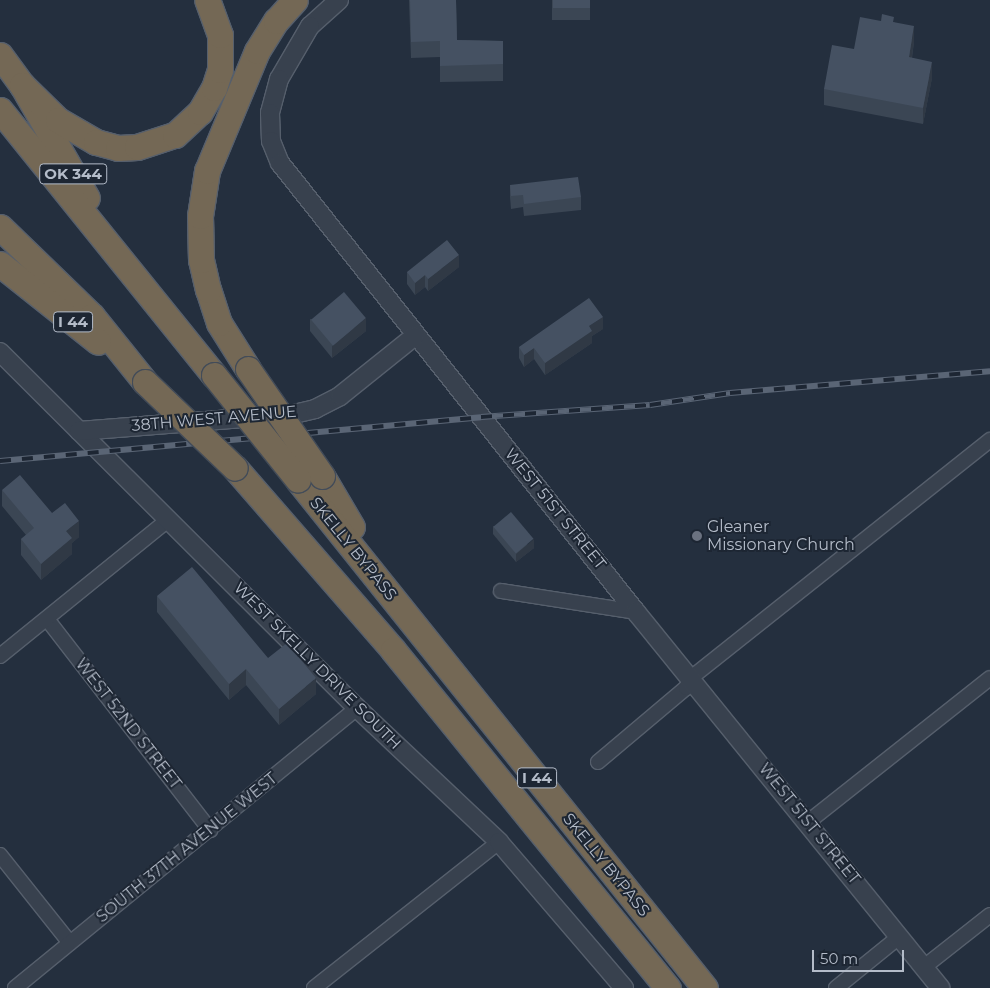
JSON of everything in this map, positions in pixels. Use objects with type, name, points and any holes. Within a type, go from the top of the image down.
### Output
[{"type":"highway","points":[[22,85],[58,120],[96,142],[118,148],[137,147],[168,138],[200,112],[214,88],[220,70],[220,34],[207,0]]},
{"type":"highway","points":[[294,0],[276,21],[257,51],[207,170],[200,216],[202,260],[208,290],[220,323],[310,478]]},
{"type":"highway","name":"OK 344","points":[[0,55],[22,85],[124,263]]},
{"type":"highway","name":"SKELLY BYPASS","points":[[0,110],[214,375],[310,478],[397,602],[705,988]]},
{"type":"highway","points":[[0,227],[92,316],[145,382]]},
{"type":"highway","name":"SKELLY BYPASS","points":[[0,264],[145,382],[235,468],[399,658],[668,988]]},
{"type":"highway","points":[[678,954],[718,988]]},
{"type":"street","name":"WEST 51ST STREET","points":[[333,4],[310,26],[279,79],[270,113],[272,141],[280,163],[294,185],[636,612],[692,677],[941,988]]},
{"type":"street","name":"38TH WEST AVENUE","points":[[79,431],[294,414],[315,409],[340,396],[415,336]]},
{"type":"street","name":"WEST SKELLY DRIVE SOUTH","points":[[0,352],[358,708],[499,842],[624,988]]},
{"type":"street","points":[[598,762],[686,688],[692,677],[989,443]]},
{"type":"street","points":[[0,656],[169,519]]},
{"type":"street","points":[[501,591],[636,612]]},
{"type":"street","name":"WEST 52ND STREET","points":[[47,619],[210,830]]},
{"type":"street","points":[[807,823],[990,678]]},
{"type":"street","name":"SOUTH 37TH AVENUE WEST","points":[[15,988],[358,708]]},
{"type":"street","points":[[314,988],[499,842]]},
{"type":"street","points":[[0,855],[70,943]]},
{"type":"street","points":[[924,967],[990,915]]},
{"type":"street","points":[[836,988],[899,937]]},
{"type":"building","points":[[410,0],[456,0],[457,40],[503,41],[503,64],[440,66],[440,41],[411,42]]},
{"type":"building","points":[[553,0],[590,0],[590,8],[553,8]]},
{"type":"building","points":[[882,14],[894,17],[893,22],[914,26],[909,57],[932,62],[923,108],[824,89],[832,45],[854,49],[860,17],[881,21]]},
{"type":"building","points":[[578,177],[581,197],[524,204],[523,195],[511,196],[510,185]]},
{"type":"building","points":[[447,240],[459,255],[428,279],[425,275],[415,283],[407,272]]},
{"type":"building","points":[[344,292],[366,318],[333,346],[311,320]]},
{"type":"building","points":[[589,298],[603,317],[589,326],[592,331],[545,363],[534,348],[524,355],[519,347]]},
{"type":"building","points":[[20,475],[52,513],[65,503],[79,521],[66,531],[72,538],[41,564],[21,539],[34,528],[2,490]]},
{"type":"building","points":[[511,512],[533,539],[516,554],[493,527]]},
{"type":"building","points":[[192,567],[268,658],[287,643],[316,678],[279,709],[246,669],[229,684],[157,596]]},
{"type":"railway","points":[[0,461],[481,417],[650,405],[730,393],[990,371]]},
{"type":"place","name":"Gleaner Missionary Church","points":[[697,536]]}]
